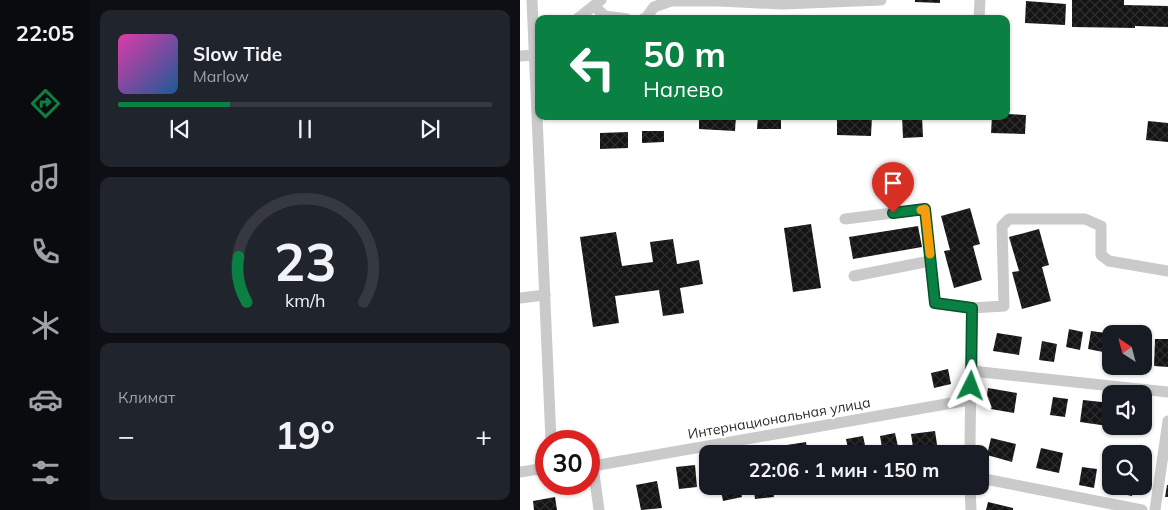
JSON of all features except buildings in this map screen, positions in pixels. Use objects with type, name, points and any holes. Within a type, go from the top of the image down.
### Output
[{"type":"street","points":[[532,0],[535,18]]},
{"type":"street","points":[[648,15],[654,7],[671,1],[783,4],[881,0]]},
{"type":"street","points":[[980,0],[980,15]]},
{"type":"street","points":[[582,15],[598,3],[604,15]]},
{"type":"street","points":[[535,40],[535,64]]},
{"type":"street","points":[[520,56],[534,55]]},
{"type":"street","points":[[539,120],[551,430]]},
{"type":"street","points":[[845,219],[925,209],[935,303],[972,308],[1004,306],[1002,226],[1009,219],[1085,219],[1101,226],[1101,255],[1109,260],[1168,271]]},
{"type":"street","points":[[854,276],[930,261]]},
{"type":"street","points":[[520,298],[545,295]]},
{"type":"street","points":[[970,445],[969,400],[972,371],[972,308]]},
{"type":"street","points":[[972,371],[1168,392]]},
{"type":"street","name":"Интернациональная улица","points":[[600,464],[969,400]]},
{"type":"street","points":[[1155,510],[1168,421]]},
{"type":"street","points":[[520,472],[535,470]]},
{"type":"street","points":[[989,480],[1142,510]]},
{"type":"street","points":[[596,495],[599,510]]},
{"type":"street","points":[[970,495],[970,510]]},
{"type":"slow traffic","points":[[921,210],[925,209],[930,254]]},
{"type":"route","points":[[893,213],[925,209],[935,303],[972,308],[971,386]]}]
